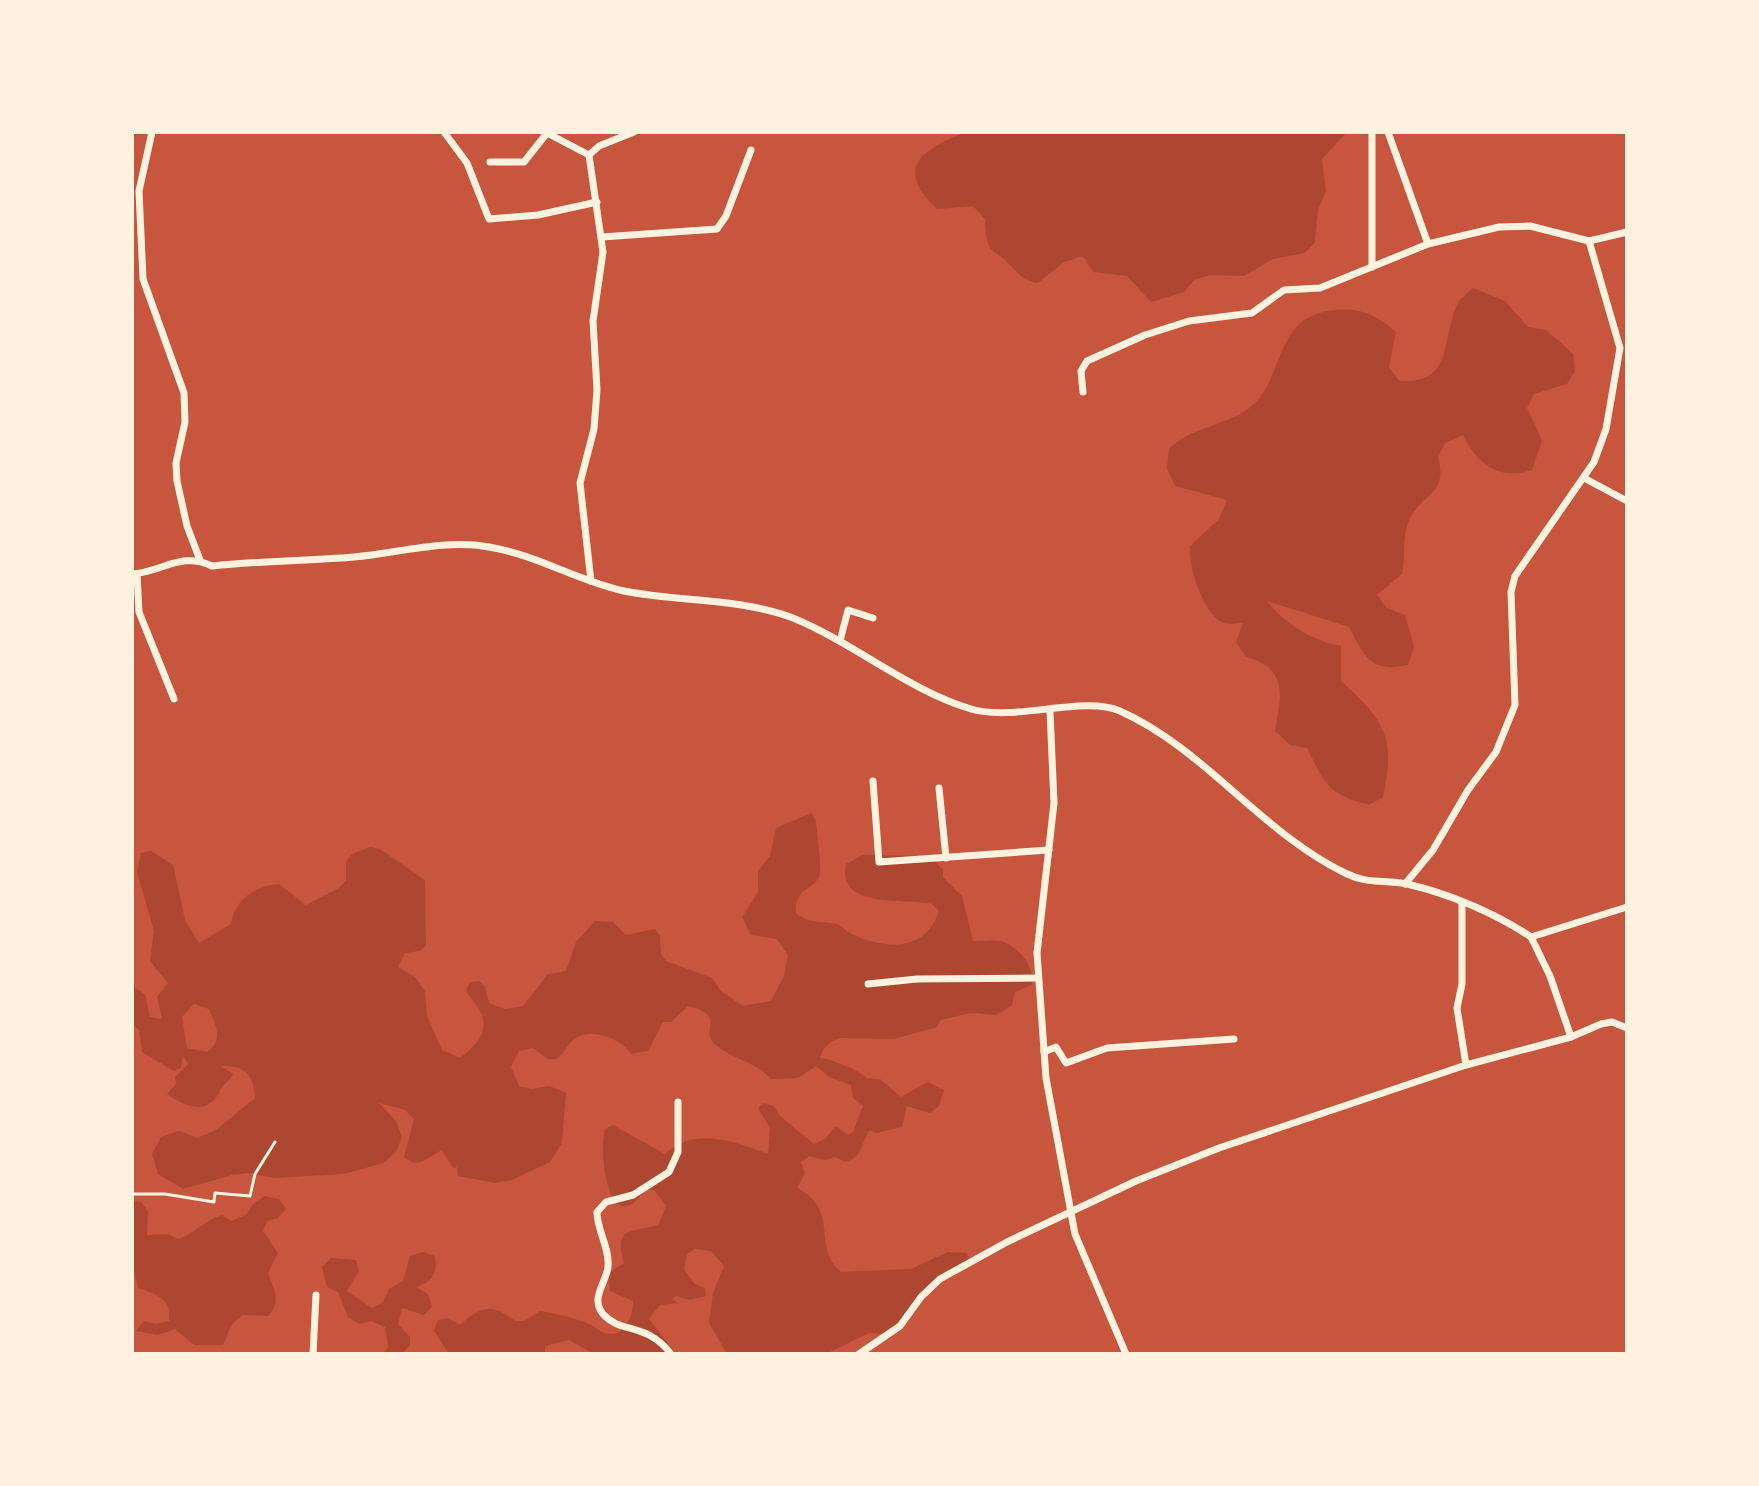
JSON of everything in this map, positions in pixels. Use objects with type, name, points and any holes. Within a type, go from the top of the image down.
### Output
[{"type":"street","points":[[152,132],[139,191],[143,279],[184,393],[185,422],[176,463],[177,481],[187,526],[200,560]]},
{"type":"street","points":[[444,132],[467,163],[489,219],[538,215],[597,202]]},
{"type":"street","points":[[589,155],[599,146],[634,132]]},
{"type":"street","points":[[1372,132],[1372,267]]},
{"type":"street","points":[[1388,132],[1428,244]]},
{"type":"street","points":[[490,162],[500,159],[524,162],[547,133],[589,155]]},
{"type":"street","points":[[602,237],[717,229],[726,216],[751,150]]},
{"type":"street","points":[[589,155],[602,237],[602,264],[593,321],[597,390],[594,429],[580,483],[591,581]]},
{"type":"street","points":[[1083,392],[1081,371],[1087,361],[1122,345],[1189,321],[1252,313],[1284,290],[1320,288],[1428,244],[1514,226],[1550,229],[1589,241],[1627,232]]},
{"type":"street","points":[[1405,884],[1433,850],[1506,730],[1515,705],[1516,690],[1511,608],[1515,576],[1584,478],[1604,437],[1620,348],[1589,241]]},
{"type":"street","points":[[1584,478],[1627,501]]},
{"type":"street","points":[[174,699],[139,612],[135,574],[182,559],[200,560],[212,566],[311,560],[462,543],[536,558],[591,581],[625,591],[749,607],[789,617],[840,641],[929,691],[972,709],[1009,714],[1114,709],[1181,750],[1325,861],[1370,884],[1405,884],[1462,902],[1502,918],[1531,937],[1550,976],[1571,1037]]},
{"type":"street","points":[[840,641],[848,610],[873,618]]},
{"type":"street","points":[[1050,711],[1054,803],[1037,953],[1044,1052],[1059,1155],[1075,1234],[1126,1354]]},
{"type":"street","points":[[873,781],[879,862],[1049,850]]},
{"type":"street","points":[[939,788],[946,858]]},
{"type":"street","points":[[1462,902],[1462,984],[1457,1008],[1466,1065]]},
{"type":"street","points":[[1531,937],[1627,907]]},
{"type":"street","points":[[868,984],[917,979],[1038,978]]},
{"type":"street","points":[[859,1354],[900,1326],[921,1297],[940,1279],[1007,1242],[1136,1181],[1219,1148],[1466,1065],[1571,1037],[1601,1024],[1612,1022],[1627,1028]]},
{"type":"street","points":[[1044,1052],[1056,1047],[1066,1063],[1107,1048],[1234,1039]]},
{"type":"street","points":[[671,1354],[650,1332],[610,1319],[601,1309],[598,1297],[608,1260],[597,1212],[606,1202],[633,1195],[669,1172],[678,1152],[678,1102]]},
{"type":"street","points":[[313,1354],[316,1295]]},
{"type":"path","points":[[132,1194],[165,1194],[214,1202],[215,1193],[250,1196],[255,1174],[275,1142]]},
{"type":"shaded area","points":[[967,132],[1347,132],[1322,159],[1326,192],[1318,209],[1315,242],[1305,253],[1273,259],[1244,276],[1210,275],[1194,280],[1184,292],[1151,302],[1127,276],[1093,272],[1083,256],[1064,262],[1038,283],[1026,279],[988,245],[985,219],[973,206],[937,209],[917,182],[915,170],[927,152]]},
{"type":"shaded area","points":[[1473,288],[1505,301],[1528,327],[1546,330],[1573,354],[1575,371],[1567,384],[1534,394],[1527,408],[1542,440],[1532,470],[1509,473],[1490,468],[1475,454],[1463,435],[1445,443],[1438,457],[1440,480],[1408,523],[1402,574],[1377,595],[1387,608],[1405,615],[1414,647],[1408,665],[1385,667],[1376,664],[1364,654],[1349,627],[1267,601],[1300,630],[1341,646],[1341,681],[1377,719],[1387,744],[1387,776],[1383,797],[1369,805],[1336,792],[1323,779],[1307,748],[1290,745],[1275,731],[1280,695],[1276,676],[1260,662],[1246,657],[1236,642],[1243,623],[1224,623],[1210,611],[1198,589],[1192,566],[1190,546],[1219,519],[1227,500],[1175,486],[1167,469],[1169,449],[1191,434],[1236,416],[1255,403],[1265,390],[1291,334],[1301,323],[1315,315],[1343,309],[1375,317],[1396,332],[1389,367],[1399,381],[1417,380],[1430,375],[1443,356],[1459,301]]},
{"type":"shaded area","points":[[811,813],[816,821],[820,872],[819,878],[798,898],[796,913],[801,917],[837,924],[852,934],[878,943],[891,945],[915,941],[933,924],[939,911],[932,904],[862,895],[852,889],[846,879],[846,864],[863,855],[931,856],[943,870],[943,877],[962,896],[973,941],[997,940],[1007,943],[1019,952],[1031,971],[1032,985],[1015,992],[1012,1005],[997,1015],[970,1013],[941,1020],[937,1027],[894,1039],[840,1038],[827,1045],[821,1054],[820,1058],[852,1069],[866,1078],[880,1079],[901,1097],[928,1082],[944,1090],[939,1106],[930,1113],[907,1106],[902,1127],[876,1133],[870,1130],[859,1153],[852,1159],[846,1162],[835,1157],[825,1160],[809,1156],[801,1162],[805,1173],[797,1188],[818,1207],[828,1251],[841,1272],[911,1269],[948,1252],[967,1253],[970,1261],[941,1277],[887,1334],[869,1333],[826,1354],[727,1354],[709,1323],[713,1293],[724,1266],[711,1251],[694,1249],[687,1254],[684,1270],[695,1284],[705,1288],[706,1296],[690,1300],[676,1296],[672,1299],[678,1303],[660,1305],[649,1319],[676,1354],[594,1354],[569,1340],[545,1346],[545,1354],[449,1354],[434,1331],[438,1320],[447,1318],[460,1325],[487,1309],[500,1311],[515,1321],[524,1321],[540,1311],[577,1320],[605,1333],[623,1330],[629,1320],[633,1301],[610,1291],[608,1273],[624,1263],[621,1241],[624,1236],[628,1232],[659,1224],[666,1206],[654,1190],[645,1190],[633,1203],[623,1206],[615,1200],[609,1189],[603,1157],[605,1129],[613,1125],[665,1154],[677,1145],[702,1138],[728,1141],[768,1154],[770,1128],[758,1108],[763,1103],[774,1106],[780,1116],[814,1144],[825,1139],[836,1126],[848,1135],[853,1132],[863,1106],[853,1098],[851,1085],[829,1077],[816,1066],[798,1078],[771,1079],[719,1048],[710,1037],[709,1018],[688,1006],[671,1022],[663,1022],[648,1051],[631,1054],[613,1039],[588,1034],[573,1040],[556,1059],[548,1059],[533,1048],[519,1051],[511,1067],[519,1086],[532,1089],[549,1086],[566,1093],[562,1143],[550,1162],[512,1180],[495,1183],[458,1176],[457,1167],[453,1168],[442,1150],[423,1161],[409,1161],[404,1157],[414,1119],[405,1110],[379,1103],[396,1121],[402,1137],[396,1152],[384,1163],[343,1174],[273,1178],[251,1173],[232,1175],[183,1189],[158,1174],[152,1154],[161,1137],[179,1131],[197,1138],[216,1130],[255,1098],[246,1072],[220,1066],[233,1074],[216,1098],[204,1106],[182,1103],[167,1094],[176,1084],[175,1077],[188,1064],[183,1056],[181,1068],[174,1071],[142,1052],[139,1030],[132,1024],[132,986],[145,994],[150,1017],[162,1019],[157,997],[168,983],[150,961],[154,931],[137,872],[141,853],[151,851],[173,865],[185,920],[199,943],[231,924],[237,907],[254,891],[279,884],[306,905],[339,888],[346,880],[346,862],[352,854],[370,847],[380,849],[425,880],[426,946],[420,951],[405,953],[398,967],[415,977],[425,991],[427,1016],[442,1050],[460,1058],[475,1044],[483,1027],[480,1010],[466,990],[470,982],[479,981],[485,987],[489,1003],[505,1009],[523,1006],[548,974],[566,971],[576,942],[595,921],[613,922],[626,935],[655,929],[660,936],[661,954],[666,961],[712,978],[721,991],[743,1006],[771,1001],[784,976],[788,955],[777,939],[751,935],[742,917],[758,892],[758,871],[770,856],[776,828]],"holes":[[[194,1004],[209,1009],[217,1032],[215,1043],[207,1052],[187,1048],[182,1017]]]},
{"type":"shaded area","points":[[265,1196],[279,1199],[286,1209],[278,1218],[267,1221],[263,1231],[278,1253],[268,1273],[276,1300],[268,1316],[243,1315],[232,1324],[223,1345],[194,1345],[175,1329],[158,1335],[136,1331],[144,1321],[156,1324],[169,1321],[169,1313],[162,1298],[138,1288],[132,1260],[132,1201],[141,1202],[148,1211],[147,1235],[168,1234],[178,1239],[222,1215],[231,1221],[246,1215],[253,1204]]},
{"type":"shaded area","points":[[423,1252],[435,1256],[436,1268],[430,1280],[416,1287],[428,1294],[432,1307],[424,1315],[402,1308],[398,1324],[410,1337],[410,1345],[402,1354],[383,1354],[388,1347],[385,1327],[371,1321],[359,1324],[348,1317],[338,1292],[327,1287],[322,1267],[331,1258],[356,1260],[359,1271],[347,1291],[372,1308],[383,1302],[389,1289],[403,1281],[410,1256]]}]
